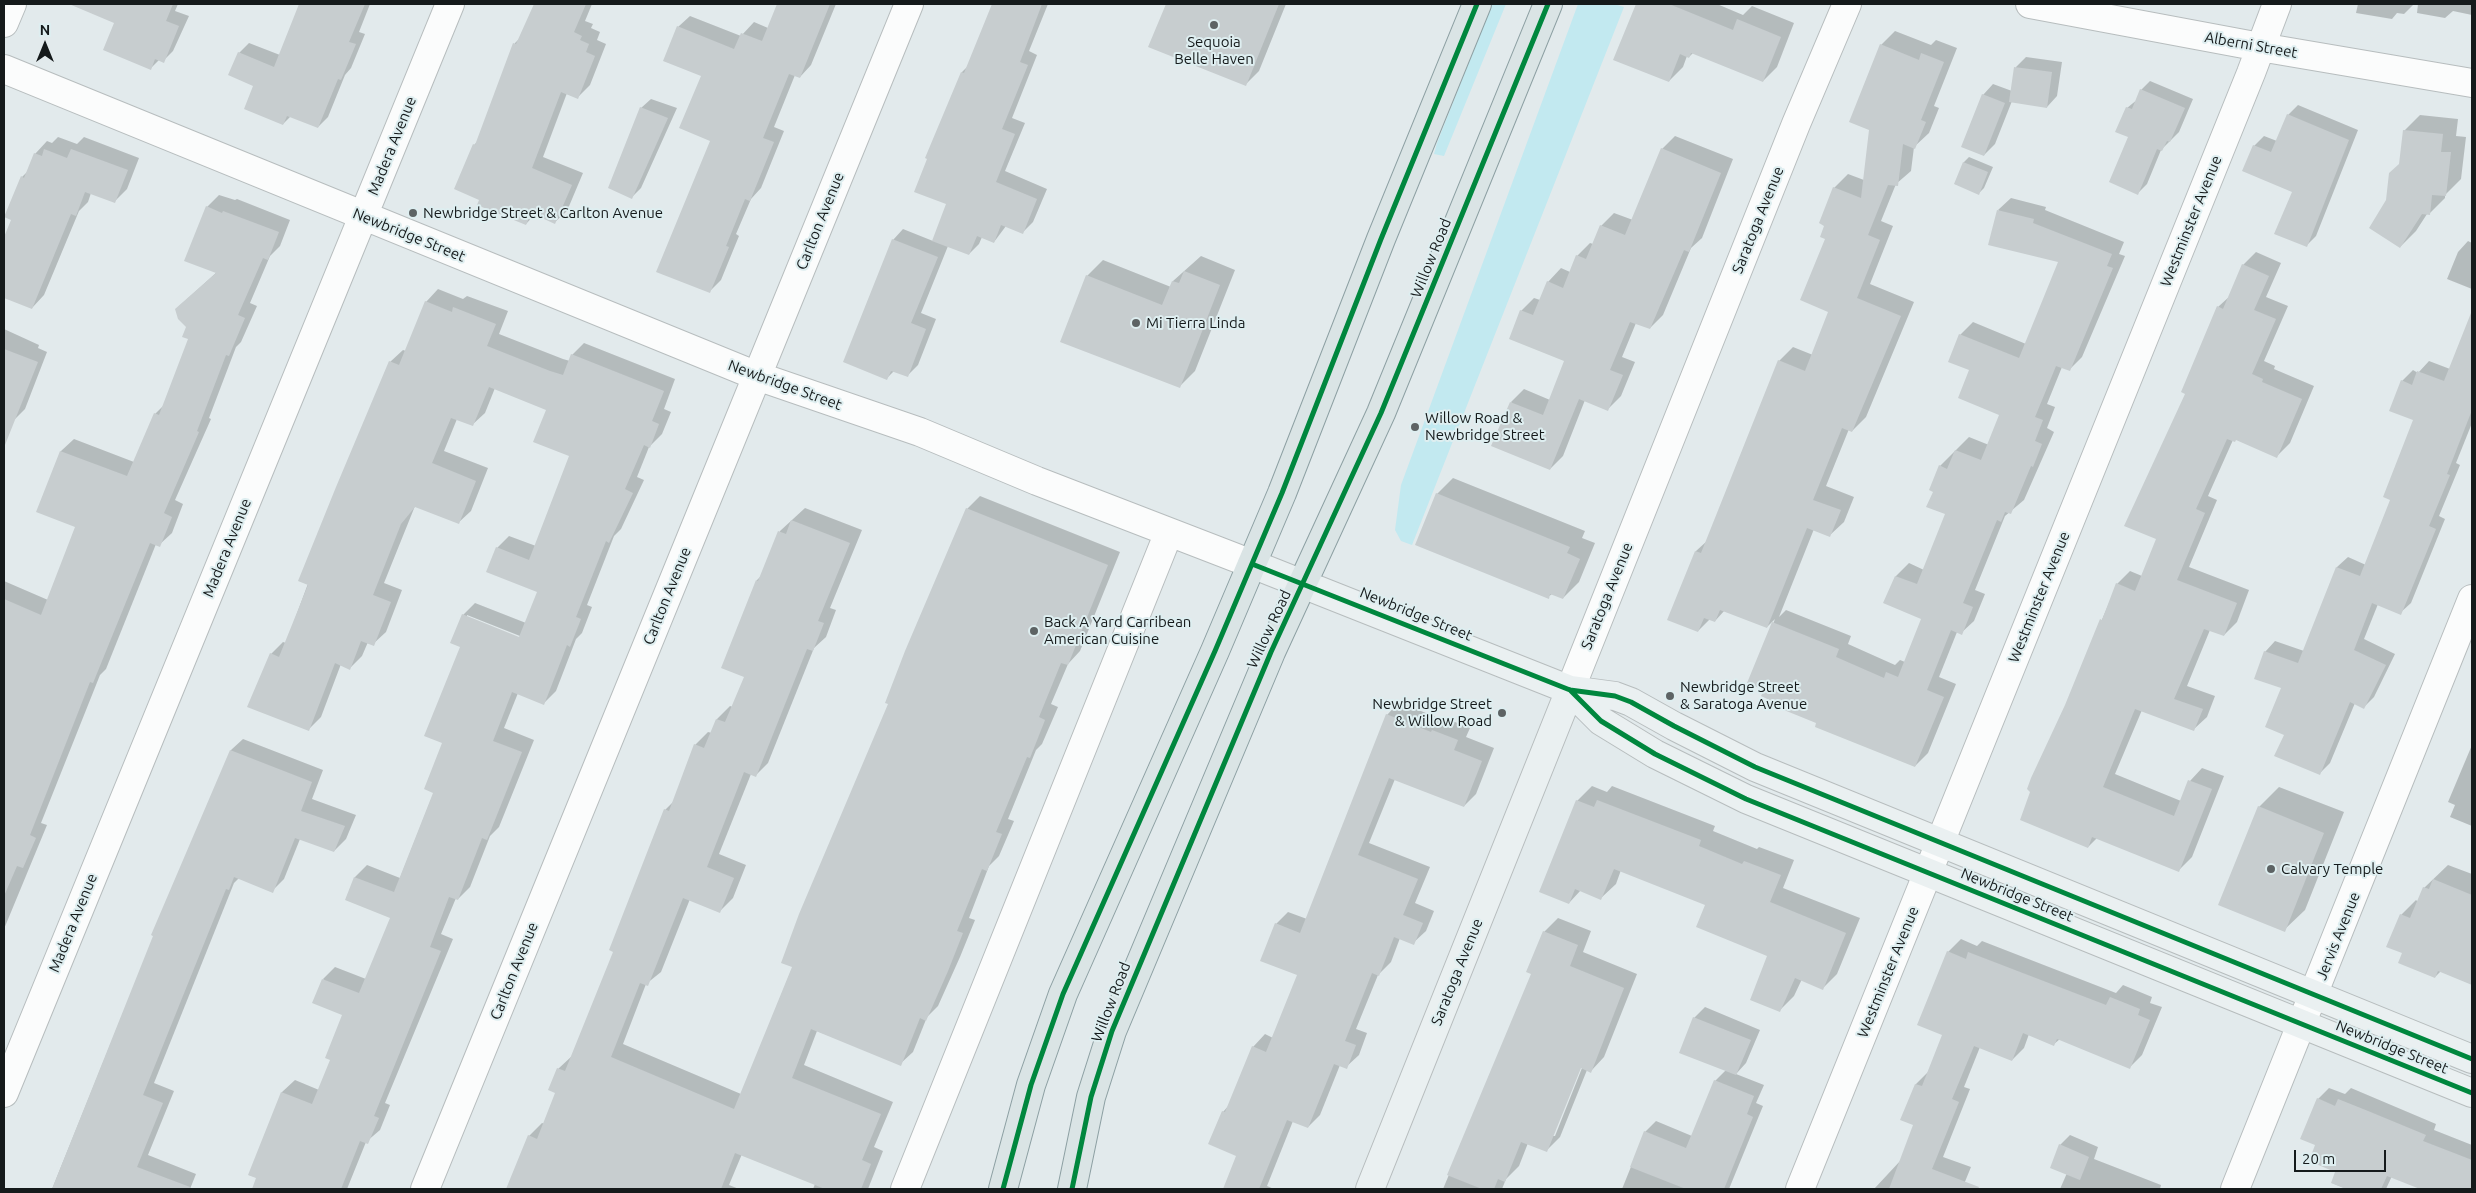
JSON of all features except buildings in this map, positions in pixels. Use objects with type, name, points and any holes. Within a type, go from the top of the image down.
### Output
[{"type":"main road","points":[[1002,1189],[1031,1084],[1063,994],[1252,564],[1477,4]]},
{"type":"main road","name":"Willow Road","points":[[1072,1189],[1091,1098],[1112,1031],[1271,652],[1381,414],[1548,4]]},
{"type":"main road","name":"Newbridge Street","points":[[1252,564],[1570,690],[1615,696],[1631,702],[1747,763],[2472,1059]]},
{"type":"main road","name":"Newbridge Street","points":[[1570,690],[1600,721],[1699,777],[1746,798],[2472,1093]]},
{"type":"main road","name":"Saratoga Avenue","points":[[1370,1189],[1570,690]]},
{"type":"street","points":[[4,24],[12,4]]},
{"type":"street","name":"Madera Avenue","points":[[4,1093],[450,4]]},
{"type":"street","name":"Carlton Avenue","points":[[426,1189],[909,4]]},
{"type":"street","name":"Saratoga Avenue","points":[[1570,690],[1796,124],[1847,4]]},
{"type":"street","name":"Alberni Street","points":[[2030,4],[2260,47],[2472,83]]},
{"type":"street","name":"Westminster Avenue","points":[[1800,1189],[1938,842],[2277,4]]},
{"type":"street","name":"Newbridge Street","points":[[4,69],[363,217],[757,376],[920,432],[1252,564]]},
{"type":"street","points":[[905,1189],[1169,532]]},
{"type":"street","name":"Jervis Avenue","points":[[2235,1189],[2472,599]]},
{"type":"shaded area","points":[[1492,4],[1506,4],[1444,156],[1434,154],[1437,143]]},
{"type":"shaded area","points":[[1578,4],[1614,4],[1624,7],[1412,545],[1401,541],[1395,530],[1401,485]]},
{"type":"cycle path","points":[[1003,1189],[1031,1085],[1063,994],[1215,651],[1282,493],[1381,239],[1477,4]]},
{"type":"cycle path","points":[[1072,1189],[1091,1097],[1112,1031],[1271,652],[1381,413],[1548,4]]},
{"type":"cycle path","points":[[1252,564],[1570,690],[1615,696],[1631,702],[1755,767],[2472,1059]]},
{"type":"cycle path","points":[[1570,690],[1601,721],[1655,754],[1746,799],[2472,1093]]},
{"type":"place","name":"Sequoia Belle Haven","points":[[1214,25]]},
{"type":"place","name":"Newbridge Street & Carlton Avenue","points":[[413,213]]},
{"type":"place","name":"Mi Tierra Linda","points":[[1136,323]]},
{"type":"place","name":"Willow Road & Newbridge Street","points":[[1415,427]]},
{"type":"place","name":"Back A Yard Carribean American Cuisine","points":[[1034,631]]},
{"type":"place","name":"Newbridge Street & Saratoga Avenue","points":[[1670,696]]},
{"type":"place","name":"Newbridge Street & Willow Road","points":[[1502,713]]},
{"type":"place","name":"Calvary Temple","points":[[2271,869]]}]
